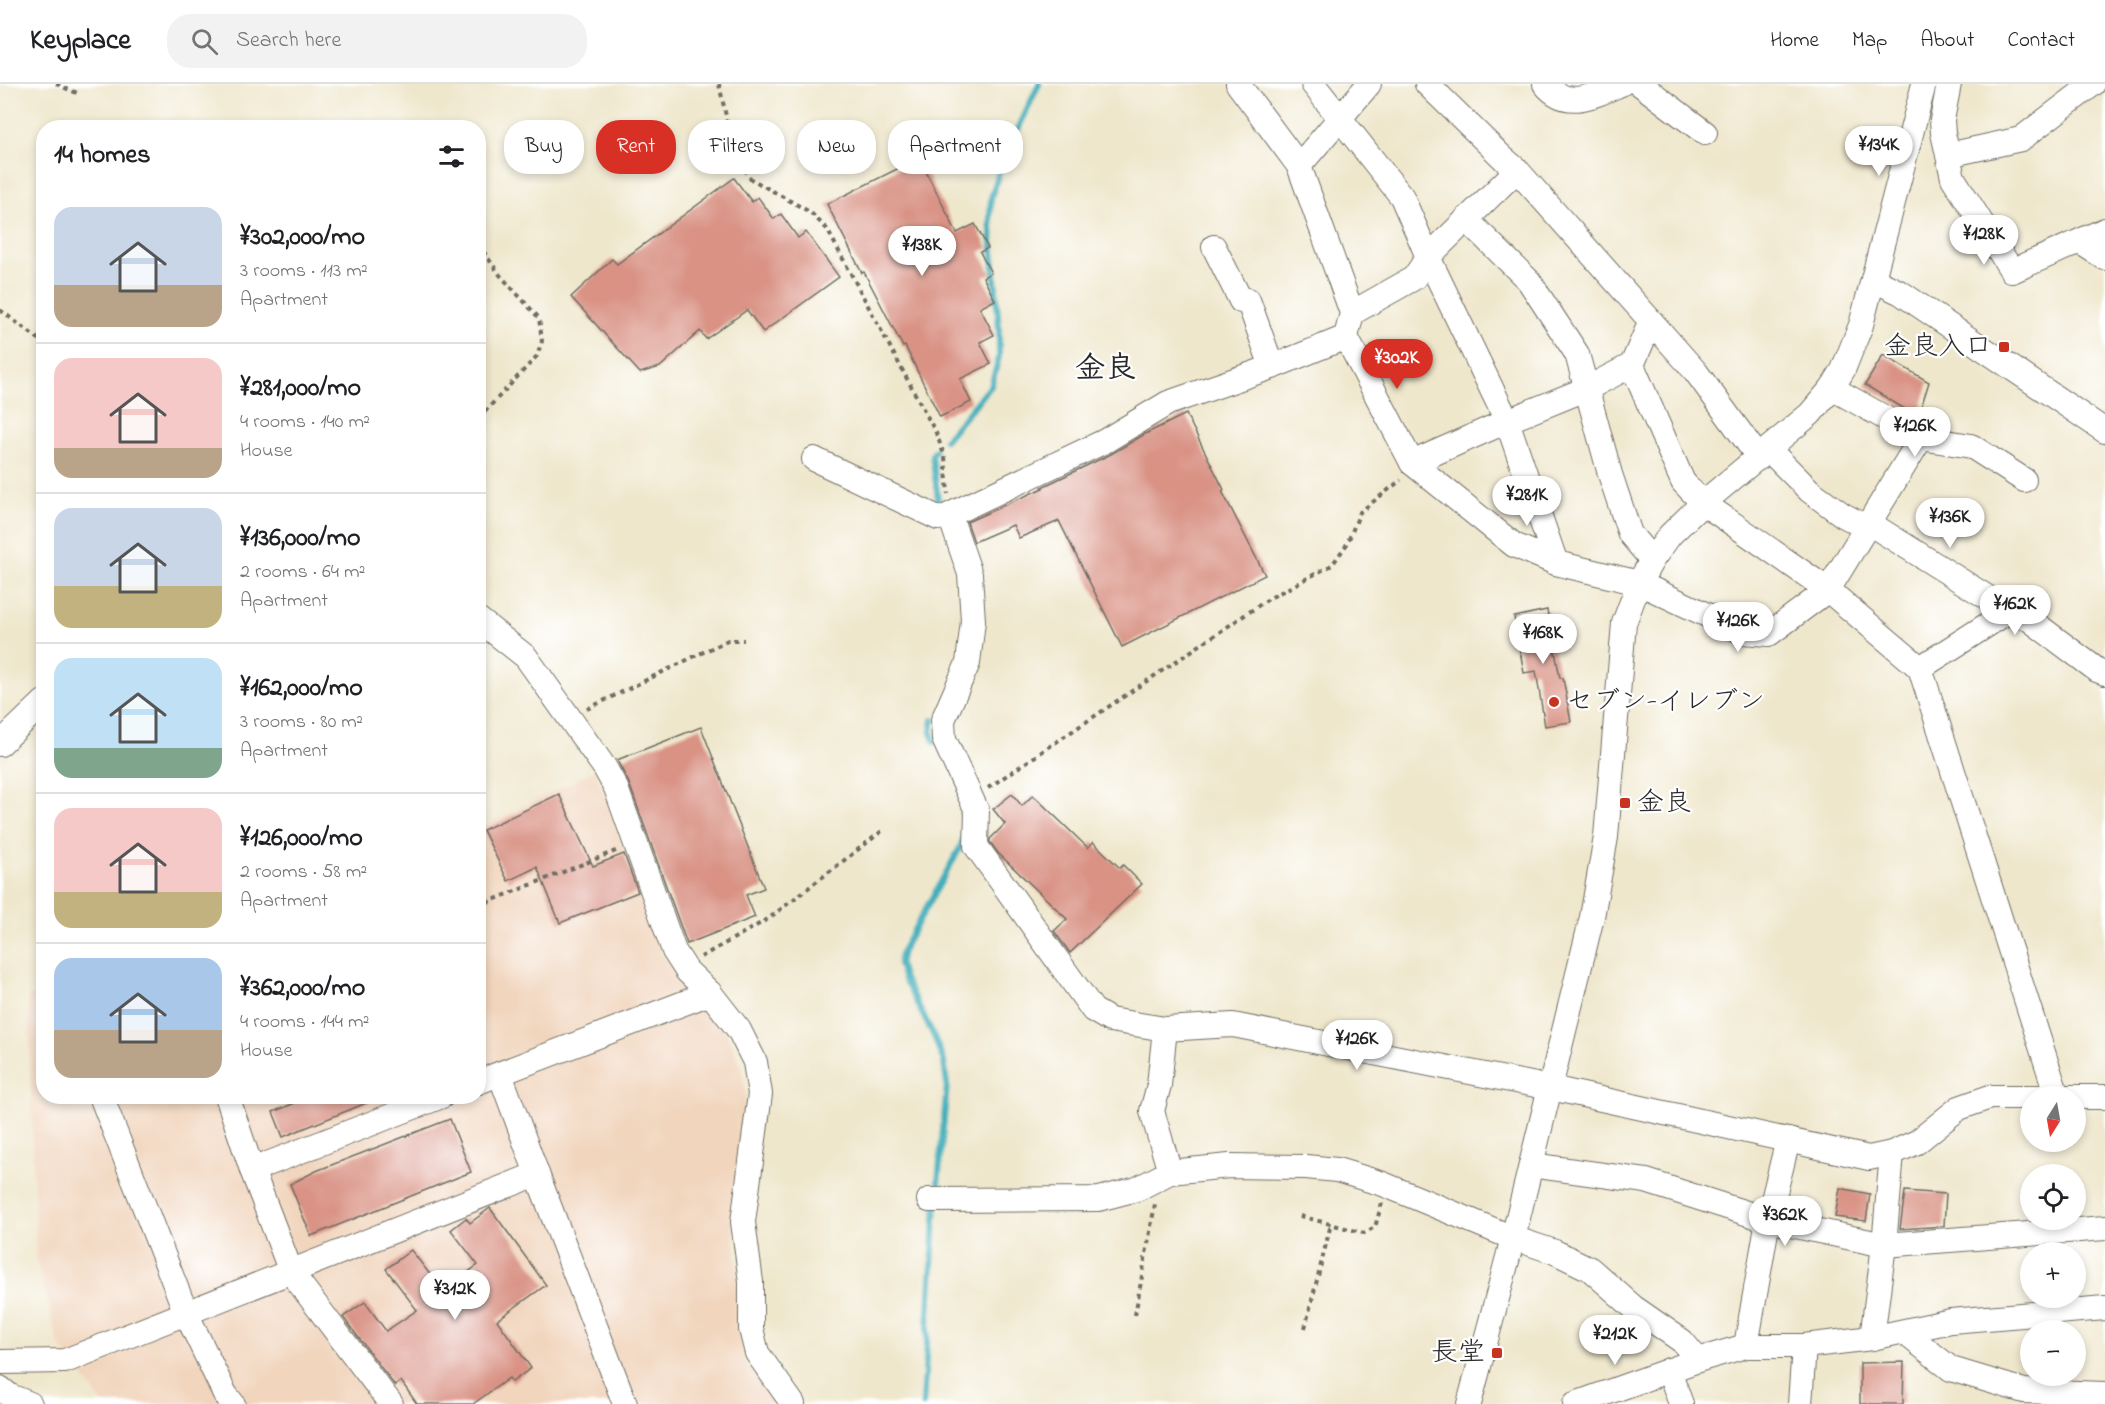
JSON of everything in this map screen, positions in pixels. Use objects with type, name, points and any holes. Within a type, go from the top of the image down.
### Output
[{"type":"street","points":[[1238,84],[1299,166],[1352,313],[1346,337],[1414,466],[1514,545],[1556,563],[1639,583],[1743,632],[1769,634],[1828,590],[1921,438]]},
{"type":"street","points":[[1313,84],[1402,197],[1428,257],[1507,421],[1556,563]]},
{"type":"street","points":[[1299,166],[1369,84]]},
{"type":"street","points":[[1427,84],[1517,170],[1696,372],[1764,454],[1843,515],[1868,525],[2009,611],[2030,620],[2105,674]]},
{"type":"street","points":[[1545,84],[1552,92],[1564,98],[1574,99],[1593,95],[1621,84]]},
{"type":"street","points":[[1640,84],[1705,133]]},
{"type":"street","points":[[1469,1404],[1551,1088],[1592,917],[1606,837],[1624,624],[1631,602],[1652,560],[1670,535],[1703,503],[1810,414],[1832,388],[1843,370],[1861,325],[1874,280],[1924,84]]},
{"type":"street","points":[[1949,84],[1942,120],[1953,178],[2012,271],[2105,230]]},
{"type":"street","points":[[1948,155],[2021,139],[2093,84]]},
{"type":"street","points":[[1352,313],[1414,278],[1428,257],[1517,170]]},
{"type":"street","points":[[1466,219],[1529,281],[1577,354],[1610,474],[1630,534],[1652,560]]},
{"type":"street","points":[[2080,242],[2105,258]]},
{"type":"street","points":[[1214,247],[1241,300],[1248,300],[1272,367]]},
{"type":"street","points":[[1874,280],[1900,293],[2105,431]]},
{"type":"street","points":[[1414,466],[1507,421],[1586,389],[1632,365],[1651,321]]},
{"type":"street","points":[[944,517],[1105,441],[1168,403],[1272,367],[1346,337]]},
{"type":"street","points":[[1632,365],[1683,482],[1703,503],[1828,590],[1920,668],[2054,1086]]},
{"type":"street","points":[[1832,388],[1921,438],[1971,446],[2024,480]]},
{"type":"street","points":[[814,459],[944,517],[970,574],[973,621],[968,663],[943,720],[944,739],[976,811],[976,846],[1093,1010],[1110,1020],[1166,1029],[1233,1025],[1551,1088],[1869,1158],[1892,1154],[1917,1142],[1959,1108],[1990,1097],[2020,1097]]},
{"type":"street","points":[[1920,668],[2009,611]]},
{"type":"street","points":[[486,625],[526,657],[605,768],[616,788],[674,951],[684,967],[710,993],[739,1030],[755,1062],[760,1094],[743,1222],[752,1282],[751,1329],[757,1353],[793,1404]]},
{"type":"street","points":[[0,744],[36,710]]},
{"type":"street","points":[[625,1404],[537,1174],[489,1078],[710,993]]},
{"type":"street","points":[[1166,1029],[1159,1085],[1152,1111],[1166,1174]]},
{"type":"street","points":[[2086,1097],[2105,1097]]},
{"type":"street","points":[[104,1104],[186,1313],[225,1394],[233,1404]]},
{"type":"street","points":[[230,1104],[291,1272],[391,1404]]},
{"type":"street","points":[[252,1170],[405,1104]]},
{"type":"street","points":[[1746,1347],[1768,1220],[1788,1140]]},
{"type":"street","points":[[1872,1338],[1884,1245],[1892,1154]]},
{"type":"street","points":[[1531,1165],[1646,1181],[1768,1220],[1884,1245],[2105,1228]]},
{"type":"street","points":[[939,1200],[1099,1199],[1137,1189],[1166,1174],[1229,1166],[1306,1167],[1337,1170],[1386,1185],[1513,1238],[1555,1252],[1590,1269],[1633,1307],[1682,1341],[1698,1360]]},
{"type":"street","points":[[0,1362],[65,1361],[537,1174]]},
{"type":"street","points":[[1575,1404],[1698,1360],[1746,1347],[1804,1346],[1872,1338],[1951,1321],[2105,1308]]},
{"type":"street","points":[[1904,1332],[1951,1369],[2024,1391],[2105,1394]]},
{"type":"street","points":[[1800,1404],[1804,1346]]},
{"type":"street","points":[[1669,1370],[1681,1404]]},
{"type":"street","points":[[0,1388],[10,1396],[30,1404]]},
{"type":"path","points":[[56,84],[77,93]]},
{"type":"path","points":[[719,84],[734,153],[751,179],[810,212],[827,229],[931,423],[945,457],[944,517]]},
{"type":"path","points":[[486,255],[500,275],[539,318],[542,341],[537,356],[486,410]]},
{"type":"path","points":[[0,310],[36,337]]},
{"type":"path","points":[[972,798],[1270,598],[1332,565],[1347,544],[1360,512],[1414,466]]},
{"type":"path","points":[[569,717],[728,640],[744,640]]},
{"type":"path","points":[[684,967],[768,919],[882,831]]},
{"type":"path","points":[[486,903],[636,843]]},
{"type":"path","points":[[1136,1315],[1152,1217],[1166,1174]]},
{"type":"path","points":[[1300,1216],[1364,1233],[1375,1227],[1386,1185]]},
{"type":"path","points":[[1305,1328],[1331,1224]]},
{"type":"shaded area","points":[[595,770],[661,953],[720,1019],[741,1066],[746,1095],[731,1215],[737,1261],[743,1359],[776,1404],[103,1404],[58,1343],[36,1255],[28,997],[36,994],[36,1104],[486,1104],[486,825]]},
{"type":"building","points":[[888,174],[927,174],[957,233],[975,224],[988,248],[980,252],[991,273],[983,277],[995,300],[980,308],[994,335],[980,342],[991,364],[960,379],[971,402],[940,417],[905,346],[903,347],[864,272],[862,273],[827,204]]},
{"type":"building","points":[[734,178],[752,202],[758,197],[774,219],[781,214],[798,238],[806,232],[839,277],[763,332],[747,310],[706,339],[700,331],[660,367],[640,373],[571,297],[612,259],[617,264]]},
{"type":"building","points":[[1883,355],[1929,382],[1918,417],[1865,385]]},
{"type":"building","points":[[1186,414],[1265,575],[1122,647],[1059,521],[1019,538],[1013,525],[974,542],[967,522],[1043,488]]},
{"type":"building","points":[[1547,610],[1571,722],[1545,726],[1536,671],[1524,673],[1514,617]]},
{"type":"building","points":[[701,727],[764,888],[746,895],[755,917],[687,944],[629,783],[617,760]]},
{"type":"building","points":[[559,794],[593,866],[624,854],[638,892],[560,923],[537,867],[508,881],[486,836],[486,829]]},
{"type":"building","points":[[1012,794],[1022,806],[1033,795],[1088,848],[1093,842],[1120,868],[1123,865],[1142,884],[1070,953],[1054,931],[1067,919],[998,853],[990,842],[990,839],[1005,824],[993,809]]},
{"type":"building","points":[[292,1104],[364,1104],[283,1137],[273,1112]]},
{"type":"building","points":[[450,1119],[471,1172],[311,1236],[290,1184],[316,1171]]},
{"type":"building","points":[[1840,1188],[1870,1194],[1866,1221],[1835,1217]]},
{"type":"building","points":[[1905,1191],[1946,1194],[1944,1226],[1900,1229]]},
{"type":"building","points":[[490,1208],[546,1285],[497,1320],[531,1368],[512,1382],[509,1378],[473,1404],[417,1404],[401,1381],[395,1386],[343,1317],[365,1302],[386,1331],[417,1310],[386,1269],[411,1250],[442,1290],[478,1265],[451,1230],[466,1218],[470,1223]]},
{"type":"building","points":[[1904,1362],[1903,1404],[1860,1404],[1860,1363]]},
{"type":"waterway","points":[[945,440],[991,386],[999,357],[999,328],[990,217],[991,198],[1001,166],[1039,84]]},
{"type":"waterway","points":[[936,450],[932,455],[940,513]]},
{"type":"waterway","points":[[933,720],[931,733],[935,742]]},
{"type":"waterway","points":[[937,1194],[947,1085],[944,1062],[899,964],[902,951],[960,848],[966,829]]},
{"type":"waterway","points":[[923,1404],[936,1204]]},
{"type":"place","name":"金良入口","points":[[2004,347]]},
{"type":"place","name":"セブン-イレブン","points":[[1554,702]]},
{"type":"place","name":"金良","points":[[1625,803]]},
{"type":"place","name":"長堂","points":[[1497,1353]]},
{"type":"district","name":"金良","points":[[1105,370]]}]
